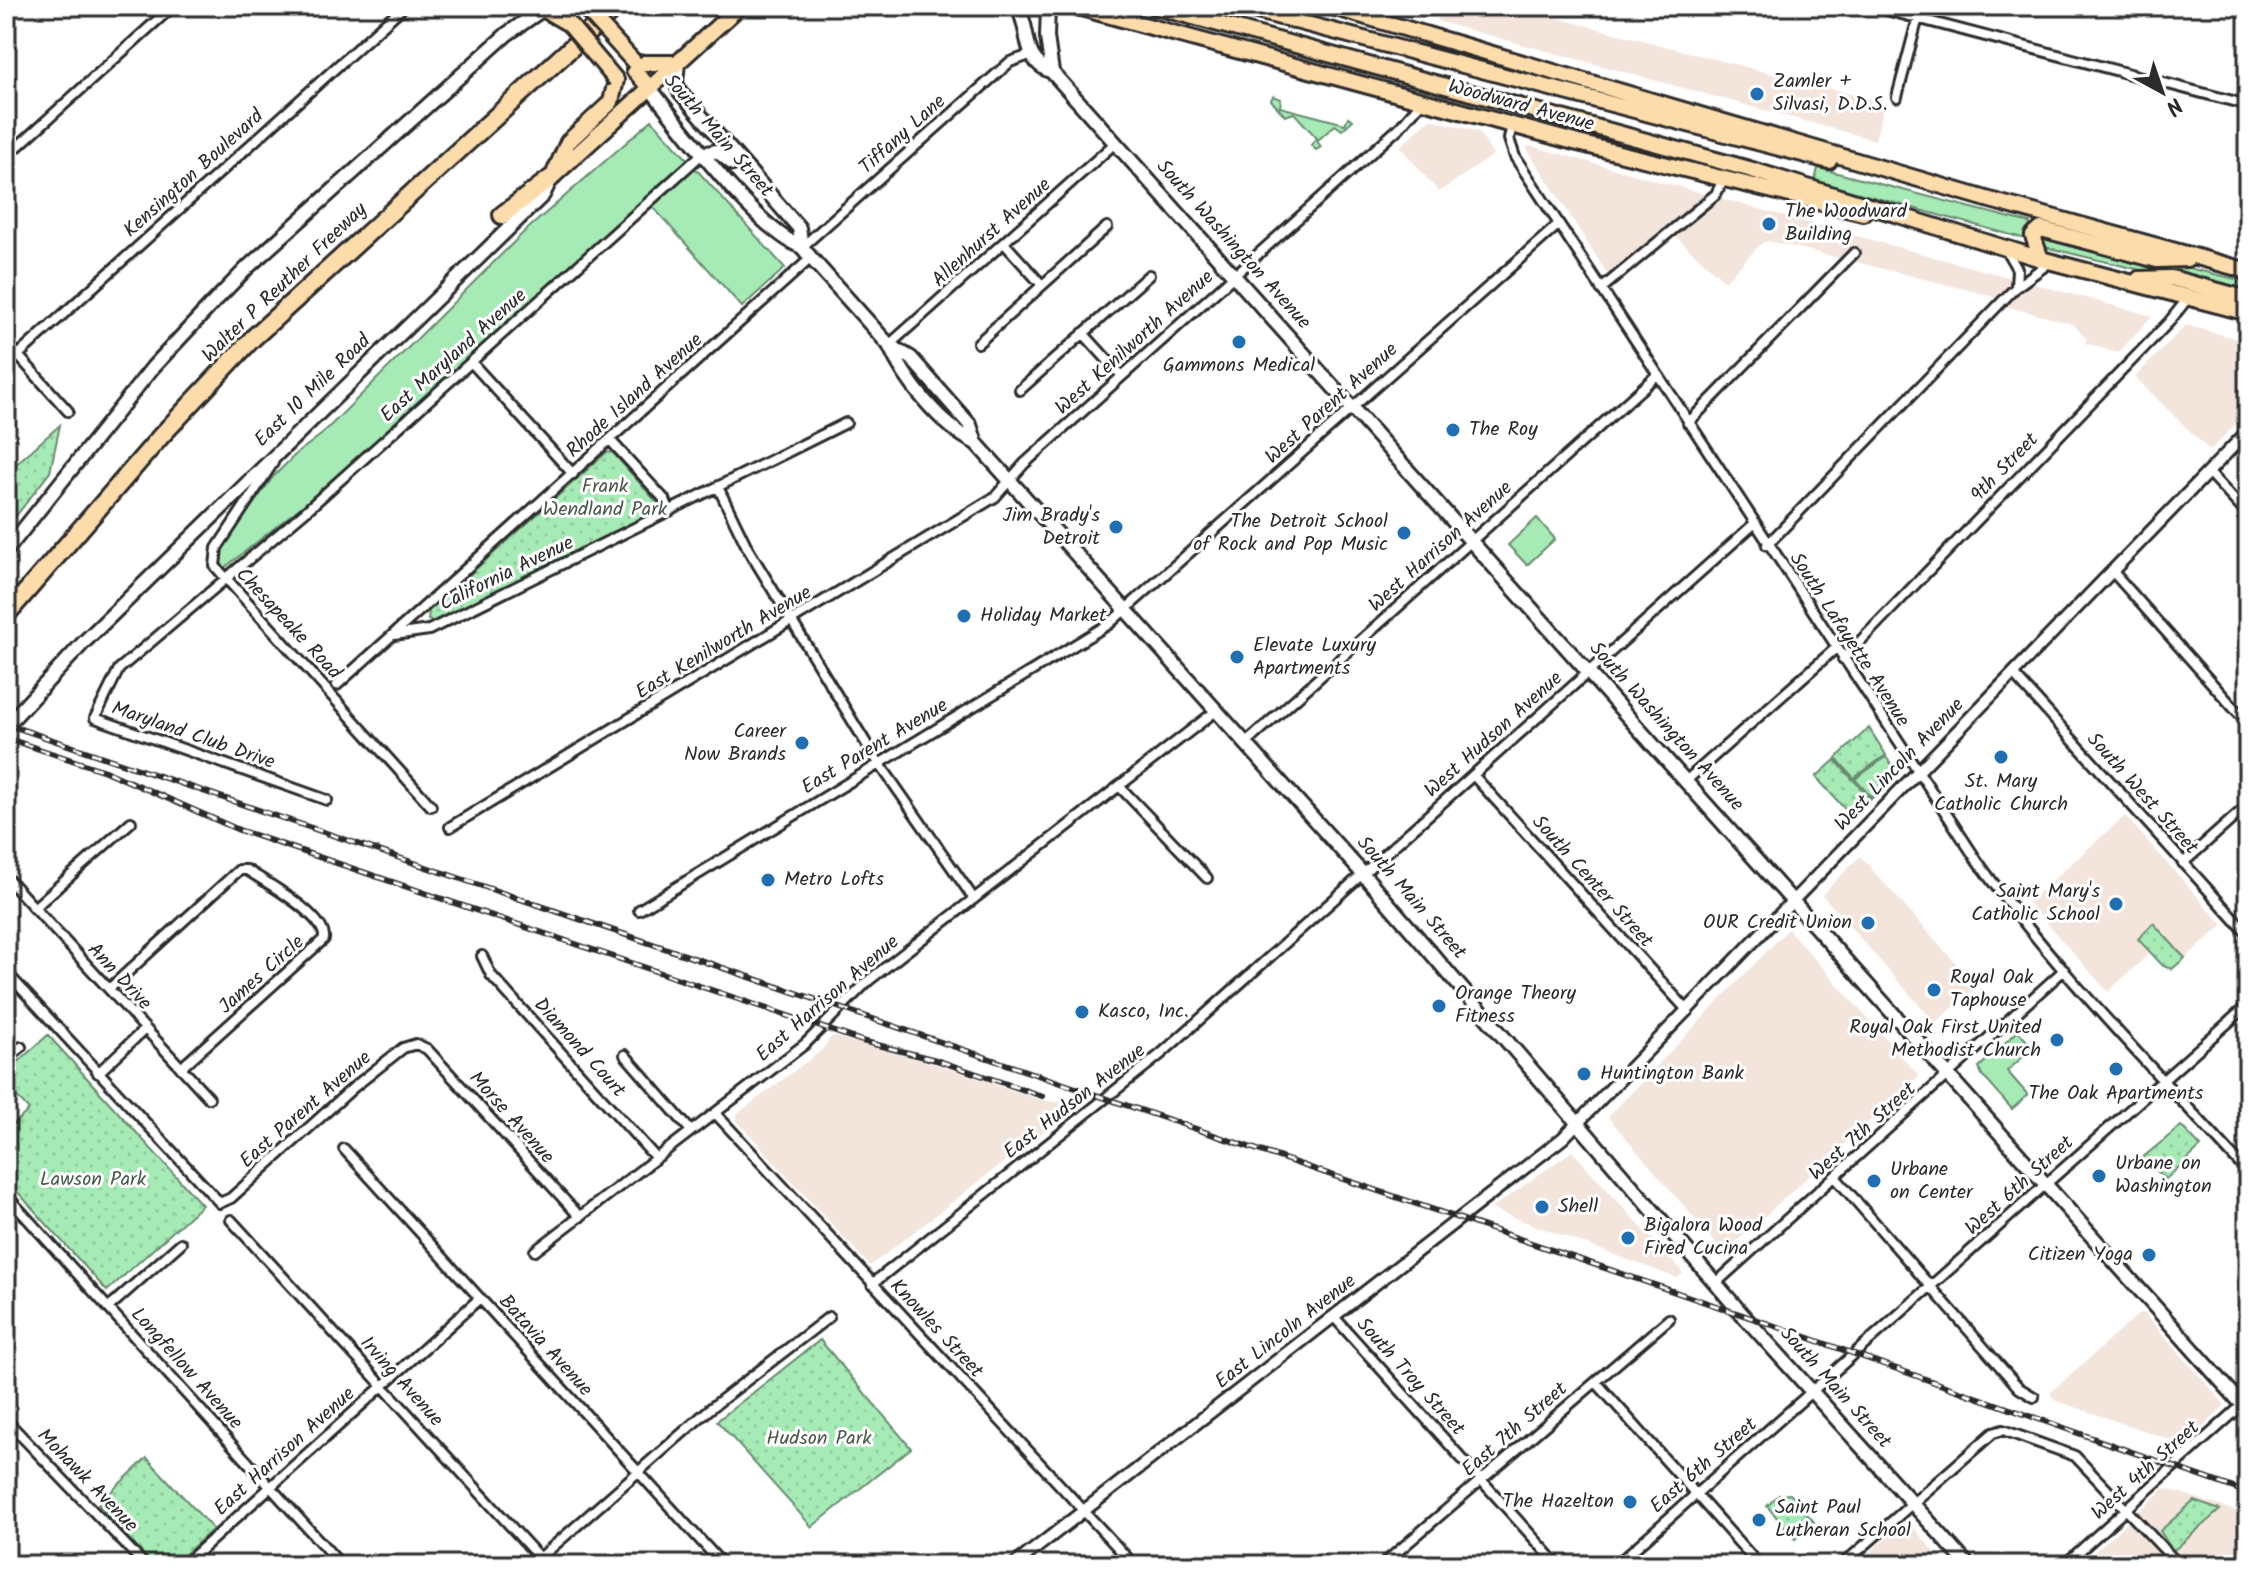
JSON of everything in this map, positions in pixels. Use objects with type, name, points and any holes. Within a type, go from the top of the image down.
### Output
[{"type":"highway","name":"Walter P Reuther Freeway","points":[[6,615],[190,404],[264,327],[617,6]]},
{"type":"highway","points":[[502,215],[551,178]]},
{"type":"main road","name":"East 10 Mile Road","points":[[6,726],[84,642],[543,195],[551,178],[740,6]]},
{"type":"main road","points":[[1017,6],[1023,17],[1030,55]]},
{"type":"main road","points":[[1048,6],[1047,37],[1052,72]]},
{"type":"main road","name":"Woodward Avenue","points":[[1074,6],[1512,125],[1961,235]]},
{"type":"main road","name":"Woodward Avenue","points":[[1153,6],[1749,169],[2005,249],[2123,279]]},
{"type":"main road","name":"Woodward Avenue","points":[[1238,6],[1662,119],[1977,196]]},
{"type":"main road","name":"Woodward Avenue","points":[[1329,6],[1977,196],[2248,271]]},
{"type":"main road","name":"South Main Street","points":[[584,7],[635,63],[634,70],[702,154],[785,240],[802,247],[889,345],[899,368],[959,435],[976,443],[1217,710],[1716,1283],[1968,1565]]},
{"type":"main road","points":[[6,551],[153,367],[248,267],[507,34],[545,8],[569,24],[616,80],[617,90],[611,102],[568,142],[551,178]]},
{"type":"main road","name":"South Washington Avenue","points":[[1030,55],[1038,66],[1052,72],[2246,1405]]},
{"type":"main road","points":[[635,63],[678,62]]},
{"type":"main road","name":"South Main Street","points":[[678,62],[676,83],[680,92],[799,228],[802,247]]},
{"type":"main road","points":[[702,154],[710,150],[722,153],[749,182],[772,197]]},
{"type":"main road","points":[[2046,261],[2033,242],[2036,231],[2041,229],[2157,260],[2204,259]]},
{"type":"main road","points":[[2123,279],[2171,278],[2248,299]]},
{"type":"main road","points":[[2123,279],[2248,313]]},
{"type":"street","points":[[6,157],[173,6]]},
{"type":"street","name":"Kensington Boulevard","points":[[6,366],[404,6]]},
{"type":"street","points":[[1871,6],[2248,105]]},
{"type":"street","points":[[1897,97],[1921,6]]},
{"type":"street","name":"Tiffany Lane","points":[[802,247],[1010,62],[1030,55]]},
{"type":"street","name":"West Kenilworth Avenue","points":[[1010,480],[1400,127],[1423,100]]},
{"type":"street","name":"South Lafayette Avenue","points":[[1512,125],[1509,139],[1515,157],[1917,774],[2009,905],[2248,1173]]},
{"type":"street","name":"Allenhurst Avenue","points":[[889,345],[1114,144]]},
{"type":"street","name":"East Maryland Avenue","points":[[224,579],[307,510],[702,154]]},
{"type":"street","points":[[1601,289],[1716,194],[1724,178]]},
{"type":"street","name":"West Parent Avenue","points":[[1126,610],[1559,224]]},
{"type":"street","points":[[978,343],[1107,227]]},
{"type":"street","points":[[1004,243],[1042,285]]},
{"type":"street","points":[[2005,249],[2017,269],[2016,287]]},
{"type":"street","points":[[1688,423],[1854,253]]},
{"type":"street","name":"Rhode Island Avenue","points":[[337,685],[811,258]]},
{"type":"street","points":[[1767,545],[2016,287],[2046,261]]},
{"type":"street","points":[[1020,390],[1149,275]]},
{"type":"street","name":"9th Street","points":[[1843,659],[2169,322],[2188,298]]},
{"type":"street","points":[[1083,333],[1122,376]]},
{"type":"street","points":[[6,342],[68,411]]},
{"type":"street","points":[[471,362],[573,474]]},
{"type":"street","name":"West Harrison Avenue","points":[[1246,743],[1657,375]]},
{"type":"street","name":"California Avenue","points":[[394,635],[429,630],[846,423]]},
{"type":"street","name":"West Lincoln Avenue","points":[[1577,1124],[2248,431]]},
{"type":"street","points":[[610,440],[665,500],[670,511]]},
{"type":"street","name":"Chesapeake Road","points":[[283,448],[214,552],[214,563],[224,579],[431,806]]},
{"type":"street","points":[[2209,473],[2248,515]]},
{"type":"street","name":"East Kenilworth Avenue","points":[[450,827],[995,497],[1010,480]]},
{"type":"street","points":[[718,487],[748,549],[879,763],[974,899]]},
{"type":"street","name":"West Hudson Avenue","points":[[1363,874],[1754,524]]},
{"type":"street","points":[[2113,572],[2248,724]]},
{"type":"street","name":"Maryland Club Drive","points":[[224,579],[119,669],[95,718],[327,800]]},
{"type":"street","name":"East Parent Avenue","points":[[639,910],[1105,626],[1126,610]]},
{"type":"street","points":[[1687,780],[1836,648]]},
{"type":"street","name":"South West Street","points":[[2013,674],[2248,934]]},
{"type":"street","name":"East Harrison Avenue","points":[[535,1251],[805,1044],[859,989],[1217,710]]},
{"type":"street","name":"South Center Street","points":[[1473,775],[1688,1011]]},
{"type":"street","points":[[1120,787],[1207,878]]},
{"type":"street","points":[[2183,863],[2248,805]]},
{"type":"street","points":[[34,908],[131,822]]},
{"type":"street","name":"James Circle","points":[[109,989],[242,869],[294,900],[307,913],[325,933],[323,941],[181,1068]]},
{"type":"street","name":"East Hudson Avenue","points":[[872,1284],[1121,1088],[1363,874]]},
{"type":"street","name":"Ann Drive","points":[[6,877],[209,1098]]},
{"type":"street","name":"Diamond Court","points":[[482,956],[491,975],[656,1158]]},
{"type":"street","name":"West 7th Street","points":[[1716,1283],[2064,970]]},
{"type":"street","points":[[6,972],[98,1073],[145,1029]]},
{"type":"street","name":"West 6th Street","points":[[1812,1392],[2248,1005]]},
{"type":"street","name":"East Parent Avenue","points":[[98,1073],[220,1203],[231,1198],[354,1087],[403,1048],[416,1044]]},
{"type":"street","name":"Morse Avenue","points":[[416,1044],[427,1049],[580,1217]]},
{"type":"street","points":[[6,1060],[21,1047]]},
{"type":"street","points":[[625,1055],[691,1131]]},
{"type":"street","name":"Knowles Street","points":[[715,1113],[1134,1565]]},
{"type":"street","name":"East Lincoln Avenue","points":[[1014,1565],[1335,1318],[1577,1124]]},
{"type":"street","name":"Batavia Avenue","points":[[344,1149],[723,1565]]},
{"type":"street","points":[[1836,1178],[2019,1388],[2034,1397]]},
{"type":"street","name":"Longfellow Avenue","points":[[6,1195],[341,1565]]},
{"type":"street","name":"Irving Avenue","points":[[231,1220],[540,1563]]},
{"type":"street","points":[[108,1308],[181,1243]]},
{"type":"street","name":"East Harrison Avenue","points":[[184,1565],[480,1298]]},
{"type":"street","points":[[540,1563],[637,1471],[829,1317]]},
{"type":"street","name":"South Troy Street","points":[[1335,1318],[1558,1565]]},
{"type":"street","name":"East 7th Street","points":[[1382,1565],[1669,1319]]},
{"type":"street","points":[[1596,1382],[1759,1565]]},
{"type":"street","name":"East 6th Street","points":[[1616,1565],[1812,1392]]},
{"type":"street","name":"West 4th Street","points":[[2064,1565],[2246,1405]]},
{"type":"street","name":"Mohawk Avenue","points":[[6,1420],[145,1565]]},
{"type":"street","points":[[1842,1565],[1997,1431],[2070,1452],[2179,1565]]},
{"type":"shaded area","points":[[1445,6],[1510,6],[1885,103],[1875,140],[1437,21]]},
{"type":"shaded area","points":[[1430,119],[1479,132],[1493,155],[1439,192],[1400,147]]},
{"type":"shaded area","points":[[1526,147],[2152,316],[2118,353],[2085,343],[2087,339],[2073,324],[2009,307],[1989,295],[1770,241],[1763,242],[1725,281],[1667,229],[1609,276]]},
{"type":"shaded area","points":[[2186,325],[2248,342],[2248,411],[2210,451],[2135,377]]},
{"type":"shaded area","name":"Saint Mary's Catholic School","points":[[2125,816],[2223,925],[2173,969],[2163,966],[2150,953],[2108,992],[2028,902]]},
{"type":"shaded area","points":[[1860,856],[1977,987],[1935,1023],[1822,895]]},
{"type":"shaded area","points":[[1788,929],[1919,1076],[1724,1253],[1608,1117]]},
{"type":"shaded area","points":[[832,1036],[938,1065],[1041,1100],[1077,1105],[870,1266],[737,1121],[737,1114],[822,1050]]},
{"type":"shaded area","points":[[1572,1151],[1683,1273],[1677,1278],[1491,1209]]},
{"type":"shaded area","points":[[2140,1313],[2144,1313],[2225,1405],[2186,1445],[2054,1400],[2050,1393]]},
{"type":"shaded area","points":[[2165,1488],[2248,1515],[2248,1565],[2080,1565]]},
{"type":"shaded area","points":[[1907,1520],[1946,1565],[1855,1565]]},
{"type":"green space","points":[[1273,96],[1281,99],[1280,107],[1345,124],[1348,117],[1353,120],[1342,130],[1335,125],[1317,141],[1321,147],[1316,150],[1311,145],[1317,138],[1294,113],[1285,116],[1271,100]]},
{"type":"green space","points":[[652,120],[785,268],[742,307],[645,198],[311,499],[223,569],[219,556],[221,549],[273,477],[321,435],[523,233]]},
{"type":"green space","points":[[1818,168],[2030,223],[2026,239],[1815,181]]},
{"type":"green space","points":[[2045,234],[2248,282],[2248,296],[2045,247],[2041,243]]},
{"type":"green space","points":[[60,425],[50,472],[6,529],[6,473]]},
{"type":"green space","name":"Frank Wendland Park","points":[[607,452],[613,453],[662,508],[434,622],[428,620],[429,611]]},
{"type":"green space","points":[[1537,518],[1555,539],[1527,565],[1508,545]]},
{"type":"green space","points":[[1869,728],[1886,755],[1854,778],[1836,758]]},
{"type":"green space","points":[[1886,757],[1897,772],[1872,798],[1855,779]]},
{"type":"green space","points":[[1835,760],[1871,799],[1853,818],[1816,777]]},
{"type":"green space","points":[[2153,923],[2185,958],[2172,969],[2163,966],[2138,939]]},
{"type":"green space","points":[[2018,1031],[2033,1048],[2007,1071],[2028,1095],[2012,1109],[1982,1075],[1979,1067]]},
{"type":"green space","name":"Lawson Park","points":[[48,1035],[202,1205],[107,1291],[6,1179],[6,1131],[29,1110],[6,1085],[6,1073]]},
{"type":"green space","points":[[2181,1126],[2201,1147],[2166,1179],[2142,1158]]},
{"type":"green space","name":"Hudson Park","points":[[820,1340],[911,1448],[812,1527],[717,1421]]},
{"type":"green space","points":[[147,1458],[213,1529],[173,1565],[152,1565],[98,1504]]},
{"type":"green space","points":[[1790,1494],[1814,1522],[1795,1539],[1767,1506],[1779,1495]]},
{"type":"green space","points":[[2194,1501],[2220,1510],[2173,1551],[2160,1531]]},
{"type":"railway","points":[[6,724],[1781,1328],[2248,1493]]},
{"type":"railway","points":[[6,738],[105,771],[239,830],[862,1041],[936,1060],[1042,1096]]},
{"type":"place","name":"Zamler + Silvasi, D.D.S.","points":[[1757,94]]},
{"type":"place","name":"The Woodward Building","points":[[1769,224]]},
{"type":"place","name":"Gammons Medical","points":[[1239,342]]},
{"type":"place","name":"The Roy","points":[[1453,430]]},
{"type":"place","name":"Jim Brady's Detroit","points":[[1116,527]]},
{"type":"place","name":"The Detroit School of Rock and Pop Music","points":[[1404,533]]},
{"type":"place","name":"Holiday Market","points":[[964,616]]},
{"type":"place","name":"Elevate Luxury Apartments","points":[[1237,657]]},
{"type":"place","name":"Career Now Brands","points":[[802,743]]},
{"type":"place","name":"St. Mary Catholic Church","points":[[2001,757]]},
{"type":"place","name":"Metro Lofts","points":[[768,880]]},
{"type":"place","name":"Saint Mary's Catholic School","points":[[2116,904]]},
{"type":"place","name":"OUR Credit Union","points":[[1868,923]]},
{"type":"place","name":"Royal Oak Taphouse","points":[[1934,990]]},
{"type":"place","name":"Orange Theory Fitness","points":[[1439,1006]]},
{"type":"place","name":"Kasco, Inc.","points":[[1082,1012]]},
{"type":"place","name":"Royal Oak First United Methodist Church","points":[[2057,1040]]},
{"type":"place","name":"The Oak Apartments","points":[[2116,1069]]},
{"type":"place","name":"Huntington Bank","points":[[1584,1074]]},
{"type":"place","name":"Urbane on Washington","points":[[2099,1176]]},
{"type":"place","name":"Urbane on Center","points":[[1874,1181]]},
{"type":"place","name":"Shell","points":[[1542,1207]]},
{"type":"place","name":"Bigalora Wood Fired Cucina","points":[[1628,1238]]},
{"type":"place","name":"Citizen Yoga","points":[[2149,1255]]},
{"type":"place","name":"The Hazelton","points":[[1630,1502]]},
{"type":"place","name":"Saint Paul Lutheran School","points":[[1759,1520]]}]
